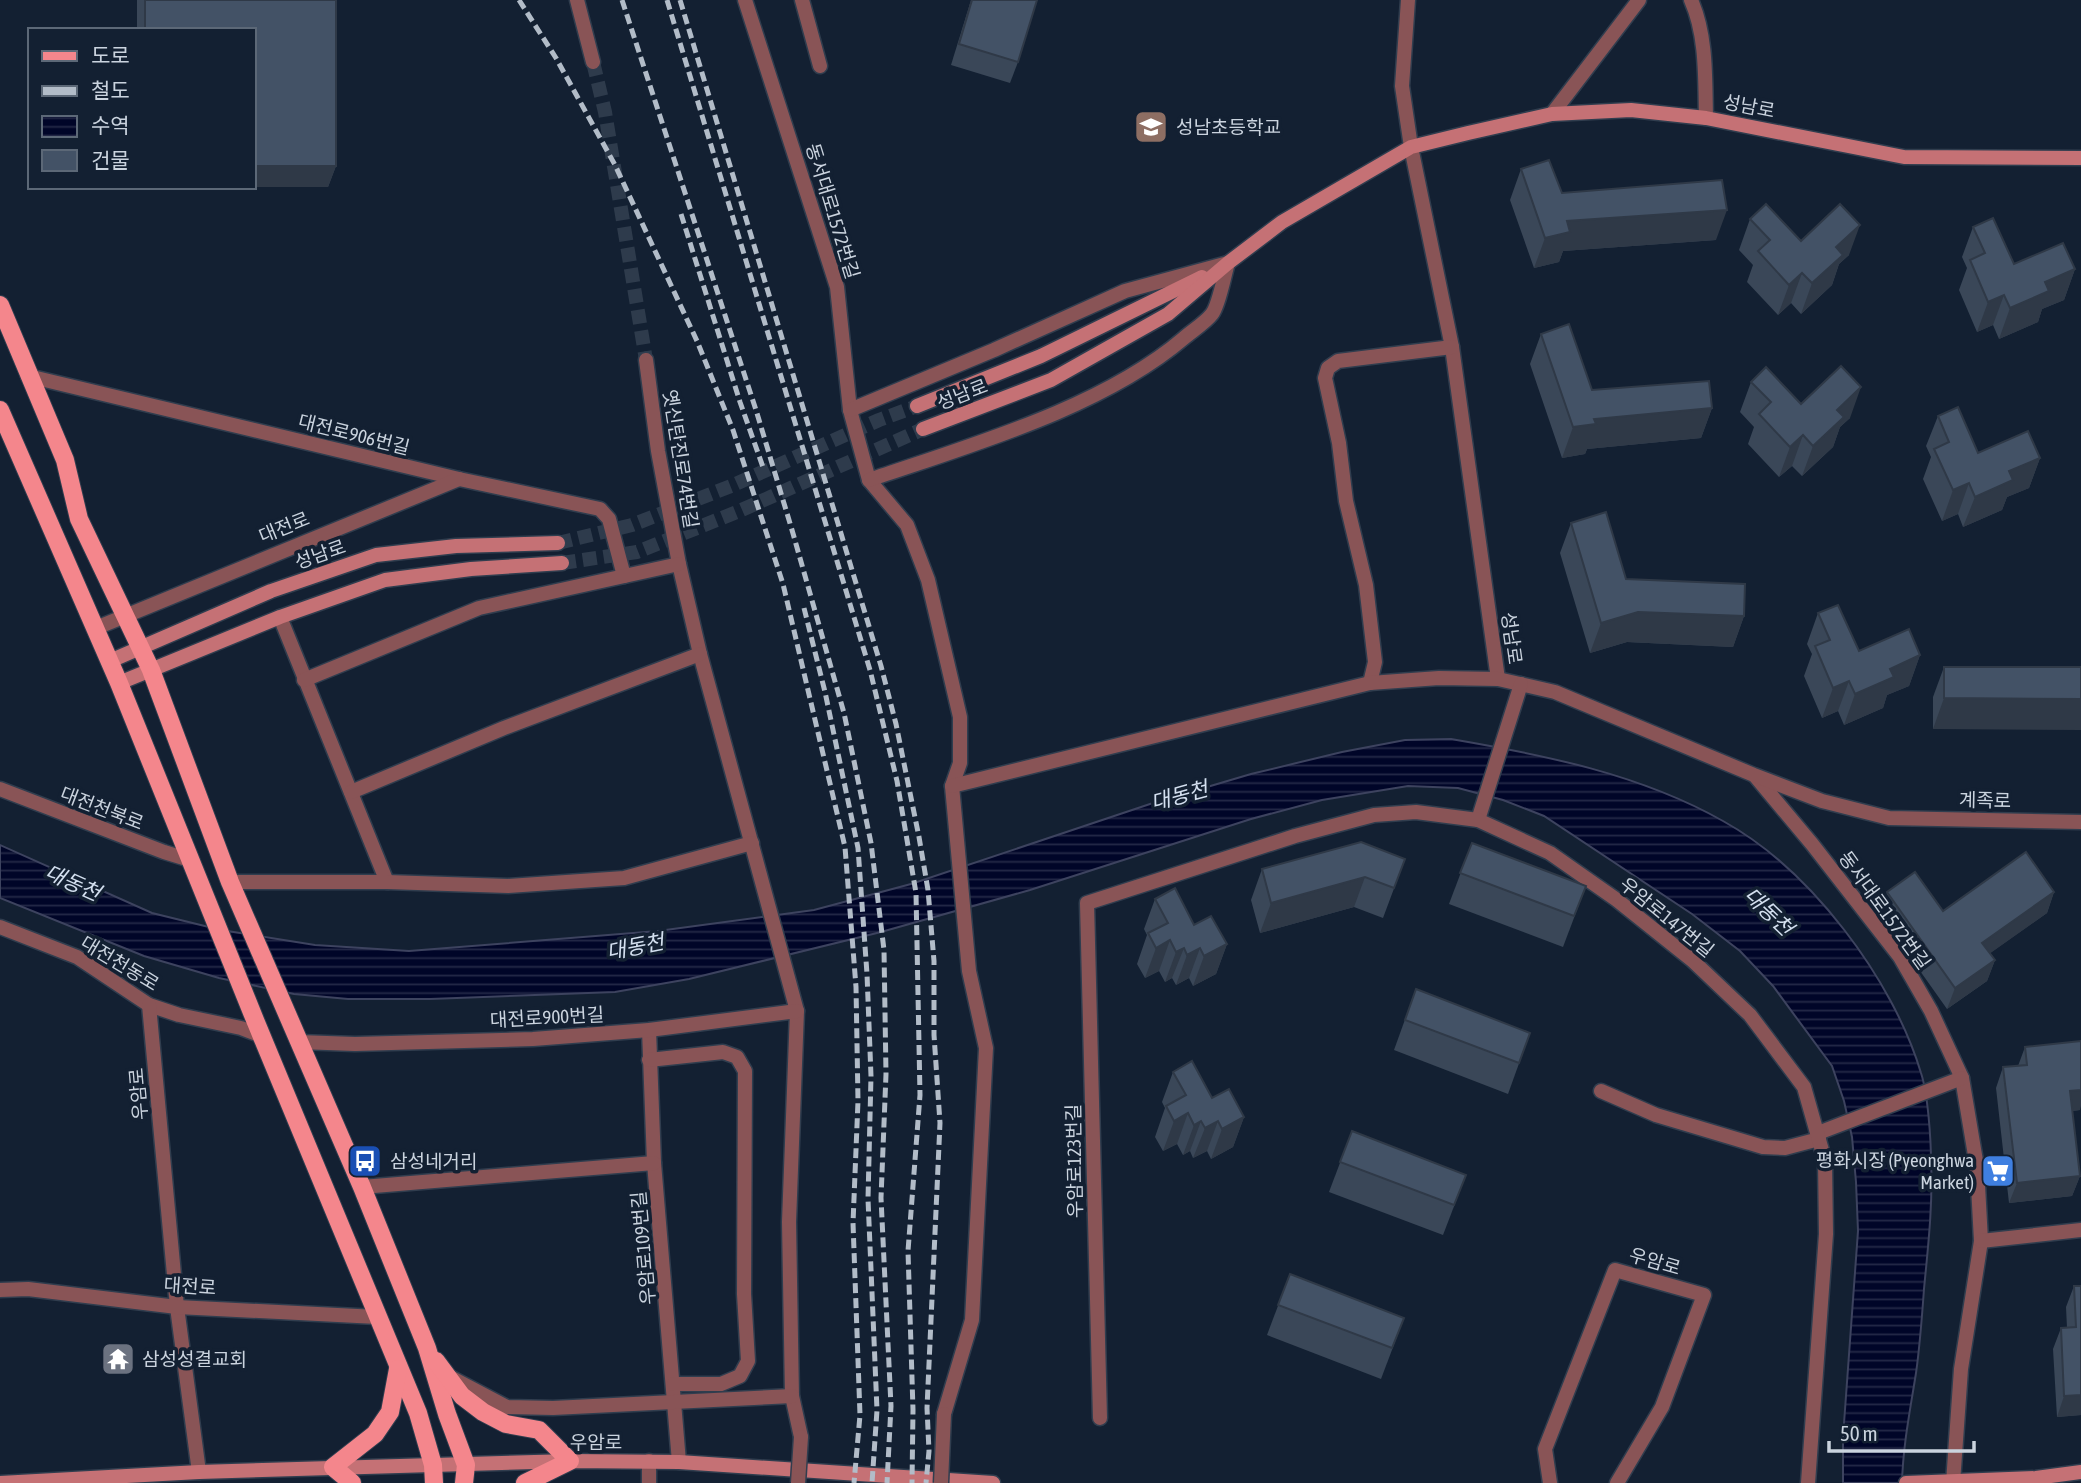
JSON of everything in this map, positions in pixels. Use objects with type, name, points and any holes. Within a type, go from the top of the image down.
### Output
[{"type":"main road","name":"성남로","points":[[923,429],[1051,380],[1168,313],[1282,222],[1411,147],[1552,114],[1631,110],[1706,118],[1904,157],[2081,158]]},
{"type":"main road","name":"성남로","points":[[917,405],[1041,356],[1164,298],[1228,263]]},
{"type":"main road","points":[[0,305],[65,460],[79,519],[151,670],[230,882],[362,1187],[427,1348],[465,1474]]},
{"type":"main road","points":[[0,410],[110,661],[398,1370],[418,1413],[434,1474]]},
{"type":"main road","name":"성남로","points":[[110,661],[271,591],[376,555],[456,546],[558,543]]},
{"type":"main road","points":[[119,683],[280,617],[385,580],[471,569],[562,563]]},
{"type":"main road","points":[[427,1348],[462,1396],[483,1412],[506,1424],[539,1430],[570,1461],[525,1483]]},
{"type":"main road","points":[[352,1483],[333,1467],[375,1434],[390,1412],[398,1370]]},
{"type":"main road","name":"우암로","points":[[0,1483],[333,1467],[465,1474],[570,1461],[679,1462],[993,1483]]},
{"type":"main road","points":[[1906,1483],[2036,1478],[2081,1472]]},
{"type":"street","points":[[577,0],[593,62]]},
{"type":"street","name":"동서대로1572번길","points":[[745,0],[837,287],[850,410],[869,480]]},
{"type":"street","points":[[802,0],[820,66]]},
{"type":"street","points":[[1408,0],[1402,86],[1411,147]]},
{"type":"street","points":[[1552,114],[1639,0]]},
{"type":"street","points":[[1691,0],[1697,14],[1705,66],[1706,118]]},
{"type":"street","name":"성남로","points":[[1411,147],[1452,347],[1498,679]]},
{"type":"street","points":[[850,410],[994,350],[1125,291],[1228,263]]},
{"type":"street","points":[[941,1483],[944,1414],[972,1320],[986,1048],[969,971],[952,786],[960,763],[960,717],[928,580],[907,525],[869,480],[1064,409],[1118,383],[1163,356],[1213,313],[1228,263]]},
{"type":"street","points":[[1370,683],[1375,662],[1366,585],[1346,501],[1339,443],[1325,378],[1328,368],[1338,361],[1452,347]]},
{"type":"street","name":"옛신탄진로74번길","points":[[646,360],[658,451],[679,564]]},
{"type":"street","name":"대전로906번길","points":[[28,376],[459,479],[600,509],[609,519],[624,576]]},
{"type":"street","name":"대전로","points":[[96,628],[459,479]]},
{"type":"street","points":[[304,680],[479,608],[679,564],[700,654],[797,1011],[789,1223],[792,1396],[801,1437],[799,1483]]},
{"type":"street","points":[[280,617],[387,882]]},
{"type":"street","points":[[351,792],[505,728],[700,654]]},
{"type":"street","name":"계족로","points":[[952,786],[1370,683],[1439,678],[1498,679],[1555,692],[1822,801],[1889,818],[2081,822]]},
{"type":"street","points":[[1478,820],[1521,684]]},
{"type":"street","name":"동서대로1572번길","points":[[1754,775],[1900,957],[1931,1012],[1962,1078],[1977,1167],[1981,1241],[1961,1369],[1952,1482]]},
{"type":"street","name":"대전천북로","points":[[0,789],[190,860]]},
{"type":"street","name":"우암로147번길","points":[[1087,903],[1295,836],[1374,815],[1416,812],[1478,820],[1550,853],[1617,900],[1692,960],[1749,1015],[1804,1087],[1821,1134],[1825,1161],[1826,1234],[1808,1483]]},
{"type":"street","points":[[230,882],[387,882],[508,886],[624,878],[752,843]]},
{"type":"street","name":"우암로123번길","points":[[1087,903],[1100,1418]]},
{"type":"street","name":"대전천동로","points":[[0,927],[77,957],[149,1005],[179,1015],[242,1028],[258,1028]]},
{"type":"street","name":"우암로","points":[[149,1005],[177,1307],[199,1472]]},
{"type":"street","name":"대전로900번길","points":[[299,1042],[355,1044],[533,1039],[649,1030],[797,1011]]},
{"type":"street","name":"우암로109번길","points":[[649,1030],[654,1163],[679,1462]]},
{"type":"street","points":[[649,1060],[723,1052],[737,1057],[745,1072],[744,1294],[748,1361],[740,1376],[721,1384],[674,1384]]},
{"type":"street","points":[[1601,1091],[1656,1115],[1763,1147],[1785,1148],[1962,1078]]},
{"type":"street","points":[[362,1187],[654,1163]]},
{"type":"street","points":[[1981,1241],[2081,1230]]},
{"type":"street","name":"우암로","points":[[1550,1483],[1545,1449],[1615,1270],[1704,1295],[1662,1407],[1617,1483]]},
{"type":"street","name":"대전로","points":[[0,1290],[28,1289],[177,1307],[377,1317]]},
{"type":"street","points":[[446,1375],[508,1407],[553,1408],[792,1396]]},
{"type":"street","points":[[649,1461],[649,1483]]},
{"type":"water","name":"대동천","points":[[1451,739],[1591,768],[1659,791],[1723,821],[1787,867],[1844,930],[1869,965],[1908,1037],[1921,1073],[1930,1130],[1930,1226],[1919,1352],[1905,1442],[1902,1483],[1843,1483],[1843,1437],[1858,1231],[1852,1137],[1832,1066],[1773,986],[1740,951],[1692,914],[1544,816],[1503,800],[1458,788],[1408,786],[1322,800],[1251,819],[1030,890],[881,932],[689,979],[615,992],[430,999],[348,999],[294,994],[219,978],[144,956],[0,898],[0,845],[152,913],[221,930],[315,945],[409,951],[658,931],[814,910],[911,884],[1153,803],[1251,774],[1405,740]]},
{"type":"building","points":[[145,0],[336,0],[336,166],[256,166],[256,28],[145,28]]},
{"type":"building","points":[[972,0],[1037,0],[1018,62],[959,44]]},
{"type":"building","points":[[1549,160],[1562,193],[1722,180],[1727,210],[1567,221],[1570,232],[1545,238],[1521,169]]},
{"type":"building","points":[[1766,204],[1801,241],[1840,204],[1860,225],[1836,247],[1843,255],[1812,283],[1802,273],[1789,285],[1758,251],[1770,240],[1750,219]]},
{"type":"building","points":[[1993,218],[2014,264],[2063,243],[2075,269],[2045,282],[2049,291],[2010,308],[2004,295],[1988,302],[1970,260],[1985,253],[1973,227]]},
{"type":"building","points":[[1569,324],[1592,390],[1709,381],[1712,408],[1594,419],[1596,424],[1573,427],[1541,334]]},
{"type":"building","points":[[1841,366],[1861,387],[1837,410],[1844,417],[1813,446],[1803,435],[1790,447],[1759,414],[1771,402],[1751,382],[1766,367],[1801,404]]},
{"type":"building","points":[[1958,407],[1978,453],[2028,431],[2040,458],[2009,471],[2013,480],[1975,497],[1969,483],[1953,490],[1934,449],[1949,442],[1938,416]]},
{"type":"building","points":[[1606,512],[1626,579],[1745,584],[1744,616],[1638,612],[1601,623],[1571,523]]},
{"type":"building","points":[[1838,605],[1859,651],[1909,629],[1920,655],[1890,669],[1894,677],[1855,694],[1849,681],[1833,688],[1815,646],[1830,640],[1818,613]]},
{"type":"building","points":[[1944,667],[2081,667],[2081,699],[1944,698]]},
{"type":"building","points":[[1361,842],[1405,859],[1394,888],[1365,877],[1271,903],[1262,869]]},
{"type":"building","points":[[1472,843],[1586,886],[1574,916],[1460,873]]},
{"type":"building","points":[[2026,852],[2054,892],[1982,943],[1995,960],[1955,988],[1887,892],[1915,872],[1943,911]]},
{"type":"building","points":[[1175,888],[1194,925],[1211,916],[1227,944],[1204,956],[1200,948],[1187,955],[1184,948],[1176,952],[1170,940],[1156,948],[1148,933],[1168,923],[1155,899]]},
{"type":"building","points":[[1416,989],[1530,1033],[1519,1063],[1405,1020]]},
{"type":"building","points":[[2081,1041],[2081,1090],[2070,1091],[2080,1176],[2017,1183],[2003,1067],[2027,1065],[2025,1047]]},
{"type":"building","points":[[1192,1061],[1212,1098],[1229,1089],[1244,1117],[1222,1129],[1218,1121],[1205,1128],[1201,1121],[1194,1125],[1188,1113],[1174,1121],[1166,1106],[1186,1095],[1173,1072]]},
{"type":"building","points":[[1352,1131],[1466,1175],[1454,1205],[1340,1162]]},
{"type":"building","points":[[1290,1274],[1404,1318],[1392,1348],[1278,1305]]},
{"type":"building","points":[[2074,1286],[2081,1286],[2081,1395],[2064,1396],[2061,1328],[2076,1327]]},
{"type":"tunnel","points":[[593,62],[605,112],[646,360]]},
{"type":"tunnel","points":[[558,543],[632,525],[731,486],[879,420],[917,406]]},
{"type":"tunnel","points":[[562,563],[637,552],[737,512],[923,429]]},
{"type":"railway","points":[[519,0],[556,58],[615,165],[697,341],[733,430],[783,584],[845,847],[856,987],[858,1101],[853,1223],[860,1415],[854,1483]]},
{"type":"railway","points":[[622,0],[756,410],[792,530],[844,713],[871,843],[884,950],[886,1074],[881,1198],[891,1406],[887,1483]]},
{"type":"railway","points":[[667,0],[870,670],[897,781],[916,893],[920,1095],[908,1251],[913,1410],[912,1483]]},
{"type":"railway","points":[[680,0],[881,666],[896,724],[928,890],[934,961],[934,1035],[940,1123],[926,1483]]},
{"type":"railway","points":[[681,214],[764,470]]},
{"type":"railway","points":[[804,608],[858,848],[871,1076],[868,1199],[877,1410],[872,1483]]},
{"type":"place","name":"성남초등학교","points":[[1151,127]]},
{"type":"place","name":"삼성네거리","points":[[365,1161]]},
{"type":"place","name":"평화시장 (Pyeonghwa Market)","points":[[1998,1171]]},
{"type":"place","name":"삼성성결교회","points":[[118,1359]]}]
